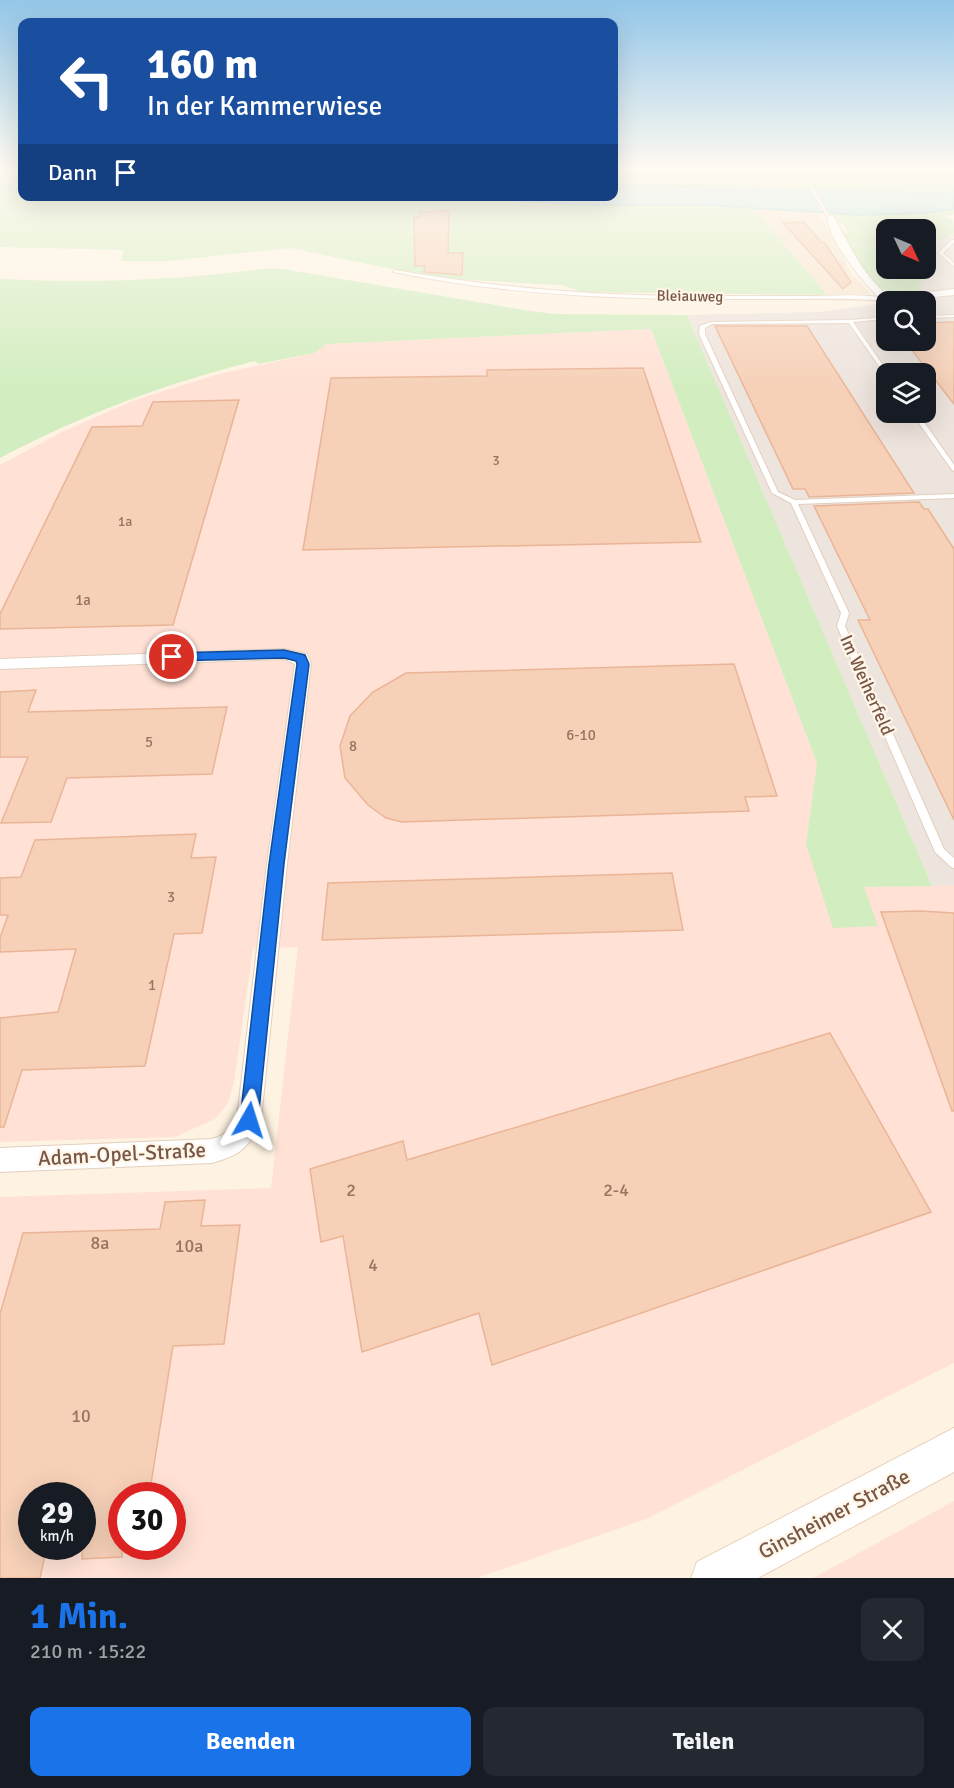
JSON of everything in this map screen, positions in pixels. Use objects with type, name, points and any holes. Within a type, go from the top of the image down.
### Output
[{"type":"main road","name":"Ginsheimer Straße","points":[[713,1578],[954,1449]]},
{"type":"street","points":[[843,244],[854,266],[876,291]]},
{"type":"street","points":[[936,294],[954,292]]},
{"type":"street","name":"Adam-Opel-Straße","points":[[0,664],[284,654],[301,658],[303,664],[277,864],[249,1120],[241,1138],[230,1146],[212,1151],[0,1160]]},
{"type":"lane","points":[[951,244],[940,253],[954,265]]},
{"type":"lane","name":"Bleiauweg","points":[[395,271],[428,278],[573,294],[876,299]]},
{"type":"lane","points":[[936,317],[954,316]]},
{"type":"lane","name":"Im Weiherfeld","points":[[876,319],[711,323],[702,327],[702,334],[775,493],[794,502],[845,613],[841,626],[940,852],[954,864]]},
{"type":"lane","points":[[850,321],[879,363]]},
{"type":"lane","points":[[922,423],[954,468]]},
{"type":"lane","points":[[794,502],[954,496]]},
{"type":"shaded area","points":[[783,244],[836,244],[851,273],[871,294],[827,295]]},
{"type":"shaded area","points":[[936,244],[954,244],[954,885],[932,886],[687,315],[819,312],[876,304],[876,351],[936,351],[936,291],[924,291],[918,285],[922,279],[936,279]]},
{"type":"shaded area","points":[[651,329],[817,763],[806,844],[864,887],[954,885],[954,1363],[646,1519],[477,1578],[0,1578],[0,1197],[271,1188],[298,947],[253,949],[234,1082],[228,1103],[215,1119],[175,1137],[0,1142],[0,465],[62,432],[135,400],[219,374],[315,353],[326,344]]},
{"type":"shaded area","points":[[954,1501],[954,1578],[813,1578]]},
{"type":"green space","points":[[0,244],[783,244],[827,295],[582,292],[562,285],[421,275],[290,248],[167,261],[121,261],[124,250],[0,247]]},
{"type":"green space","points":[[847,244],[876,244],[876,279],[922,279],[918,285],[924,291],[888,291],[871,282],[863,273]]},
{"type":"green space","points":[[283,269],[557,314],[687,315],[932,886],[864,887],[878,926],[833,928],[806,844],[817,763],[651,329],[326,344],[315,353],[258,364],[255,361],[157,390],[93,414],[0,458],[0,279],[131,280]]},
{"type":"building","points":[[415,244],[448,244],[448,253],[463,253],[462,275],[424,272],[425,266],[415,266]]},
{"type":"building","points":[[802,244],[825,244],[851,282],[843,289]]},
{"type":"building","points":[[954,322],[954,404],[936,381],[936,363],[922,363],[913,351],[936,351],[936,323]]},
{"type":"building","points":[[715,326],[807,326],[914,493],[809,497],[805,489],[793,489]]},
{"type":"building","points":[[643,368],[701,542],[303,550],[331,378],[487,376],[487,370]]},
{"type":"building","points":[[239,400],[173,625],[0,629],[0,614],[92,427],[142,426],[153,402]]},
{"type":"building","points":[[919,502],[924,509],[928,509],[954,549],[954,820],[858,620],[870,620],[814,506]]},
{"type":"building","points":[[734,664],[777,796],[745,797],[749,811],[402,822],[386,818],[368,805],[345,778],[340,746],[350,716],[373,692],[406,673]]},
{"type":"building","points":[[36,690],[28,712],[227,707],[212,774],[67,778],[51,822],[1,823],[28,757],[0,757],[0,692]]},
{"type":"building","points":[[196,834],[191,858],[216,857],[202,933],[174,934],[145,1066],[22,1070],[4,1127],[0,1127],[0,1018],[58,1012],[76,949],[0,952],[0,938],[8,915],[0,915],[0,878],[21,877],[35,840]]},
{"type":"building","points":[[672,873],[683,930],[322,940],[328,883]]},
{"type":"building","points":[[881,912],[954,913],[954,1111],[952,1111]]},
{"type":"building","points":[[830,1033],[931,1212],[492,1365],[479,1313],[362,1352],[343,1236],[321,1242],[310,1169],[403,1141],[407,1160]]},
{"type":"building","points":[[205,1200],[201,1226],[240,1225],[224,1344],[173,1346],[151,1482],[108,1482],[108,1558],[96,1558],[96,1482],[18,1482],[18,1560],[44,1560],[40,1578],[0,1578],[0,1314],[23,1233],[160,1229],[165,1202]]},
{"type":"route","points":[[172,657],[284,654],[301,658],[303,664],[277,864],[249,1120]]}]
